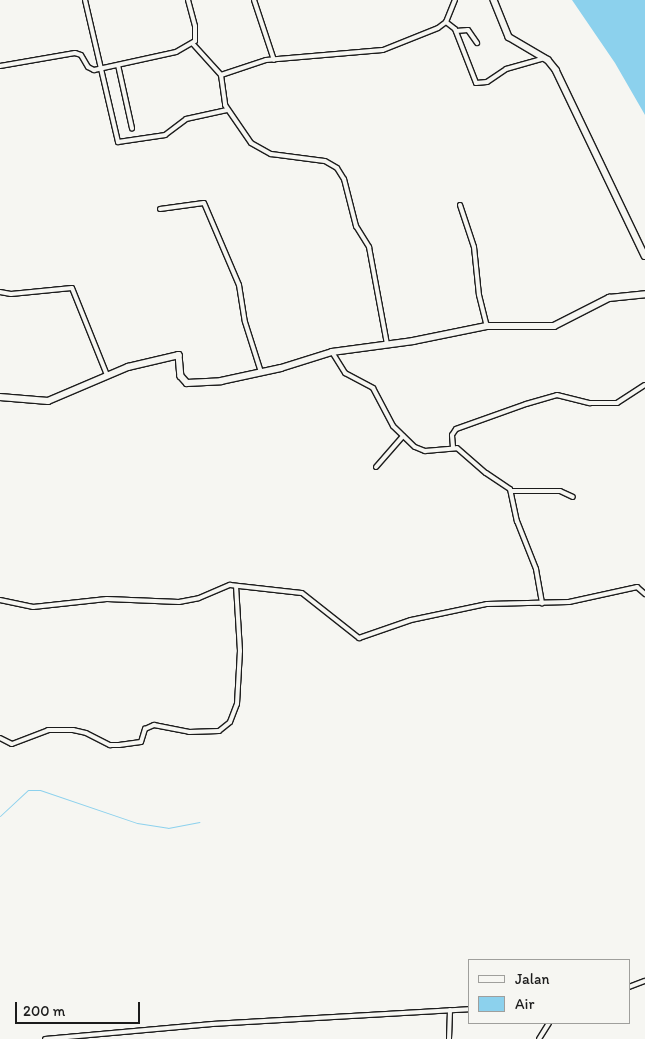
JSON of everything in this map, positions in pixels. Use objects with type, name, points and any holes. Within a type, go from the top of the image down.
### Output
[{"type":"street","points":[[85,0],[100,68],[120,143],[165,135],[186,120],[227,110]]},
{"type":"street","points":[[188,0],[196,31],[193,44]]},
{"type":"street","points":[[254,0],[270,40],[274,60]]},
{"type":"street","points":[[221,75],[274,60],[373,53],[421,36],[446,22],[455,0]]},
{"type":"street","points":[[494,0],[509,38],[545,58],[556,70],[645,256]]},
{"type":"street","points":[[446,22],[456,31],[477,84],[487,82],[506,69],[545,58]]},
{"type":"street","points":[[456,31],[468,30],[477,42]]},
{"type":"street","points":[[0,66],[75,53],[82,56],[90,69],[100,68],[176,52],[193,44]]},
{"type":"street","points":[[193,44],[221,75],[221,96],[227,110],[241,131],[258,148],[271,154],[325,161],[340,173],[348,190],[358,230],[369,247],[387,344]]},
{"type":"street","points":[[118,65],[132,128]]},
{"type":"street","points":[[160,209],[204,203],[239,285],[245,322],[261,372]]},
{"type":"street","points":[[460,206],[474,247],[480,295],[487,326]]},
{"type":"street","points":[[0,292],[11,294],[72,288],[107,375]]},
{"type":"street","points":[[0,398],[48,401],[107,375],[179,355],[181,376],[190,384],[261,372],[332,352],[487,326],[554,326],[609,298],[645,294]]},
{"type":"street","points":[[332,352],[345,373],[373,388],[393,426],[420,450],[453,447],[512,491],[560,491],[573,497]]},
{"type":"street","points":[[453,447],[452,436],[456,429],[526,404],[557,395],[590,403],[617,403],[645,385]]},
{"type":"street","points":[[376,467],[403,436]]},
{"type":"street","points":[[512,491],[517,521],[536,569],[542,603]]},
{"type":"street","points":[[0,600],[33,607],[107,599],[179,602],[198,598],[222,586],[236,586],[302,593],[359,638],[411,620],[476,606],[586,600],[636,588],[645,593]]},
{"type":"street","points":[[0,738],[12,744],[48,730],[73,730],[86,733],[110,745],[119,745],[141,742],[145,728],[154,725],[189,732],[219,731],[230,722],[237,704],[240,652],[236,586]]},
{"type":"street","points":[[630,987],[645,981]]},
{"type":"street","points":[[45,1039],[212,1024],[468,1009]]},
{"type":"street","points":[[450,1010],[450,1039]]},
{"type":"street","points":[[539,1039],[548,1024]]},
{"type":"water","points":[[572,0],[645,0],[645,115],[615,63]]},
{"type":"waterway","points":[[0,816],[28,790],[40,790],[137,823],[168,828],[199,822]]}]
